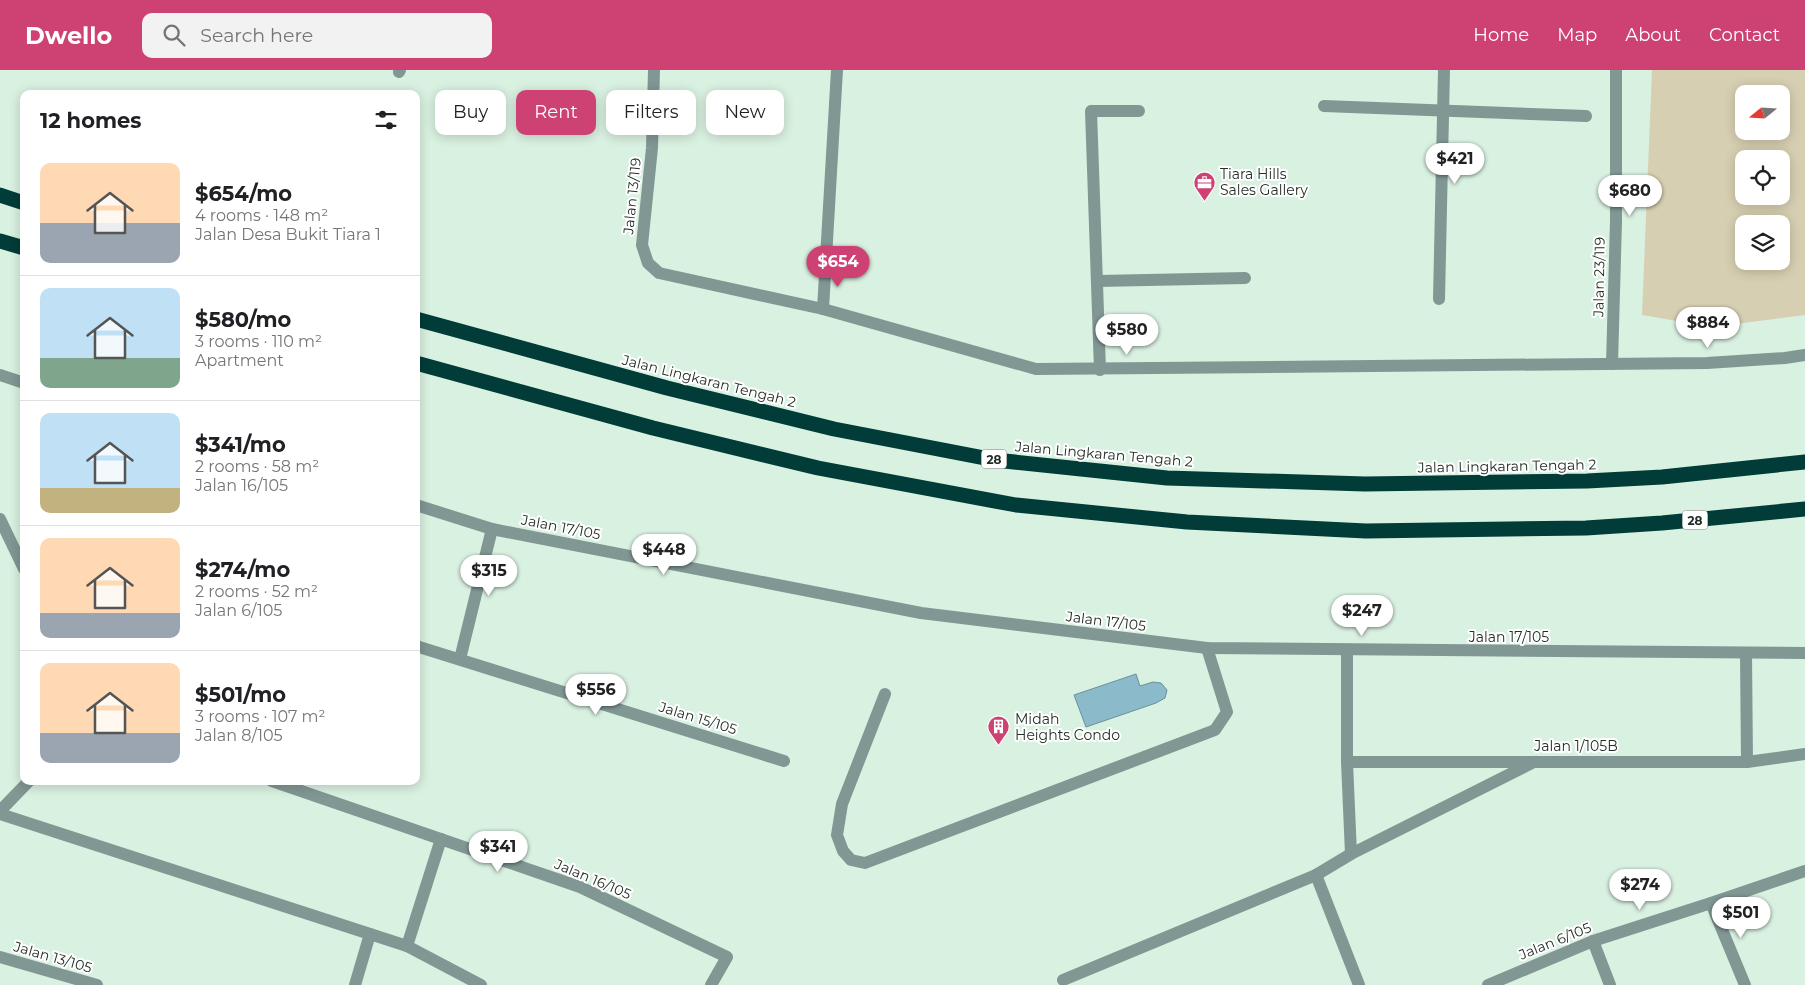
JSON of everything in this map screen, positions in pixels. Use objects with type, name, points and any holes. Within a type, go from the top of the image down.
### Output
[{"type":"highway","points":[[0,195],[20,202]]},
{"type":"highway","points":[[0,241],[20,247]]},
{"type":"highway","name":"Jalan Lingkaran Tengah 2","points":[[420,321],[667,388],[834,429],[995,460],[1166,478],[1365,484],[1587,481],[1662,477],[1805,462]]},
{"type":"highway","name":"28","points":[[420,364],[654,428],[818,468],[1025,506],[1187,522],[1366,531],[1586,528],[1662,523],[1805,509]]},
{"type":"street","name":"Jalan 13/119","points":[[654,70],[652,148],[642,245],[648,263],[660,273],[823,309]]},
{"type":"street","points":[[837,70],[823,309],[1036,369],[1100,370],[1707,363],[1805,355]]},
{"type":"street","points":[[1439,299],[1444,70]]},
{"type":"street","name":"Jalan 23/119","points":[[1612,364],[1616,221],[1616,70]]},
{"type":"street","points":[[1324,106],[1586,116]]},
{"type":"street","points":[[1100,370],[1092,111],[1139,111]]},
{"type":"street","points":[[1098,281],[1245,278]]},
{"type":"street","points":[[0,375],[20,382]]},
{"type":"street","name":"Jalan 17/105","points":[[420,506],[492,529],[921,612],[1207,648],[1805,653]]},
{"type":"street","points":[[0,519],[20,561]]},
{"type":"street","points":[[460,659],[492,529]]},
{"type":"street","name":"Jalan 15/105","points":[[420,647],[784,761]]},
{"type":"street","points":[[885,694],[842,804],[838,835],[843,851],[851,860],[865,863],[1215,730],[1227,712],[1207,648]]},
{"type":"street","points":[[1347,650],[1347,762],[1351,854]]},
{"type":"street","points":[[1746,654],[1747,762]]},
{"type":"street","name":"Jalan 1/105B","points":[[1347,762],[1747,762],[1805,754]]},
{"type":"street","points":[[1063,980],[1316,875],[1351,854],[1536,761]]},
{"type":"street","points":[[25,785],[0,812],[407,946],[481,985]]},
{"type":"street","name":"Jalan 16/105","points":[[284,785],[580,887],[727,957],[711,985]]},
{"type":"street","points":[[407,946],[441,839]]},
{"type":"street","name":"Jalan 6/105","points":[[1488,985],[1593,941],[1805,871]]},
{"type":"street","points":[[1316,875],[1359,985]]},
{"type":"street","points":[[1711,903],[1745,985]]},
{"type":"street","points":[[355,985],[370,934]]},
{"type":"street","points":[[1593,941],[1610,985]]},
{"type":"street","name":"Jalan 13/105","points":[[0,957],[97,985]]},
{"type":"shaded area","points":[[1652,70],[1805,70],[1805,315],[1712,327],[1642,315]]},
{"type":"water","points":[[1136,674],[1140,686],[1153,682],[1161,683],[1167,690],[1165,698],[1156,703],[1086,727],[1074,695]]},
{"type":"place","name":"Tiara Hills Sales Gallery","points":[[1204,201]]},
{"type":"place","name":"Midah Heights Condo","points":[[999,746]]}]
